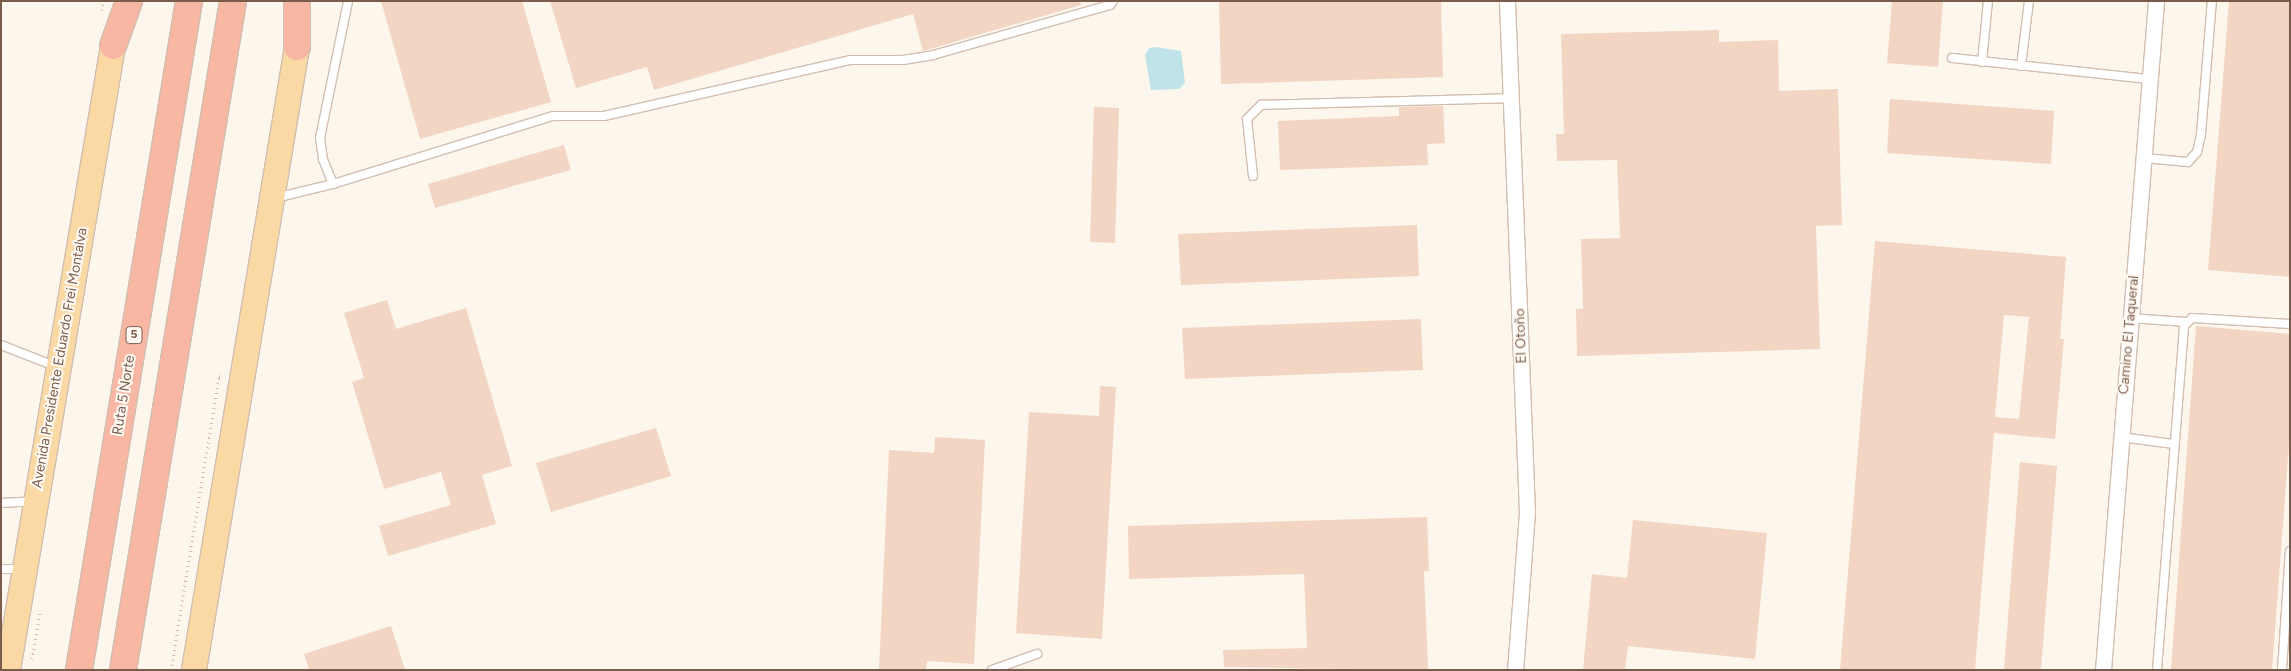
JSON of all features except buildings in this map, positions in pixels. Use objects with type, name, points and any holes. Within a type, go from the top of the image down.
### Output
[{"type":"highway","points":[[113,46],[129,1]]},
{"type":"highway","name":"Ruta 5 Norte","points":[[78,670],[189,1]]},
{"type":"highway","points":[[123,670],[233,1]]},
{"type":"highway","points":[[297,1],[297,47]]},
{"type":"main road","name":"Avenida Presidente Eduardo Frei Montalva","points":[[8,670],[7,646],[24,569],[113,46]]},
{"type":"main road","points":[[194,670],[297,47]]},
{"type":"street","name":"El Otoño","points":[[1507,1],[1527,512],[1514,670]]},
{"type":"street","name":"Camino El Taqueral","points":[[2103,670],[2156,1]]},
{"type":"lane","points":[[333,184],[323,159],[320,138],[348,1]]},
{"type":"lane","points":[[272,198],[333,184],[554,116],[604,116],[851,60],[903,60],[933,55],[1110,5],[1113,1]]},
{"type":"lane","points":[[1982,62],[1988,1]]},
{"type":"lane","points":[[2021,66],[2028,1]]},
{"type":"lane","points":[[2145,158],[2188,162],[2197,152],[2201,134],[2212,1]]},
{"type":"lane","points":[[1952,58],[2149,79]]},
{"type":"lane","points":[[1253,176],[1247,119],[1261,105],[1512,98]]},
{"type":"lane","points":[[2130,318],[2186,322],[2192,318],[2290,324]]},
{"type":"lane","points":[[2157,670],[2174,444],[2186,322]]},
{"type":"lane","points":[[1,345],[58,367]]},
{"type":"lane","points":[[2121,438],[2174,444]]},
{"type":"lane","points":[[1,503],[36,500]]},
{"type":"lane","points":[[2282,670],[2290,551]]},
{"type":"lane","points":[[1,569],[24,569]]},
{"type":"lane","points":[[992,670],[1037,654]]},
{"type":"path","points":[[171,670],[219,376]]},
{"type":"path","points":[[30,670],[40,612]]},
{"type":"water","points":[[1155,47],[1181,51],[1185,83],[1179,89],[1151,90],[1145,55],[1149,48]]}]
